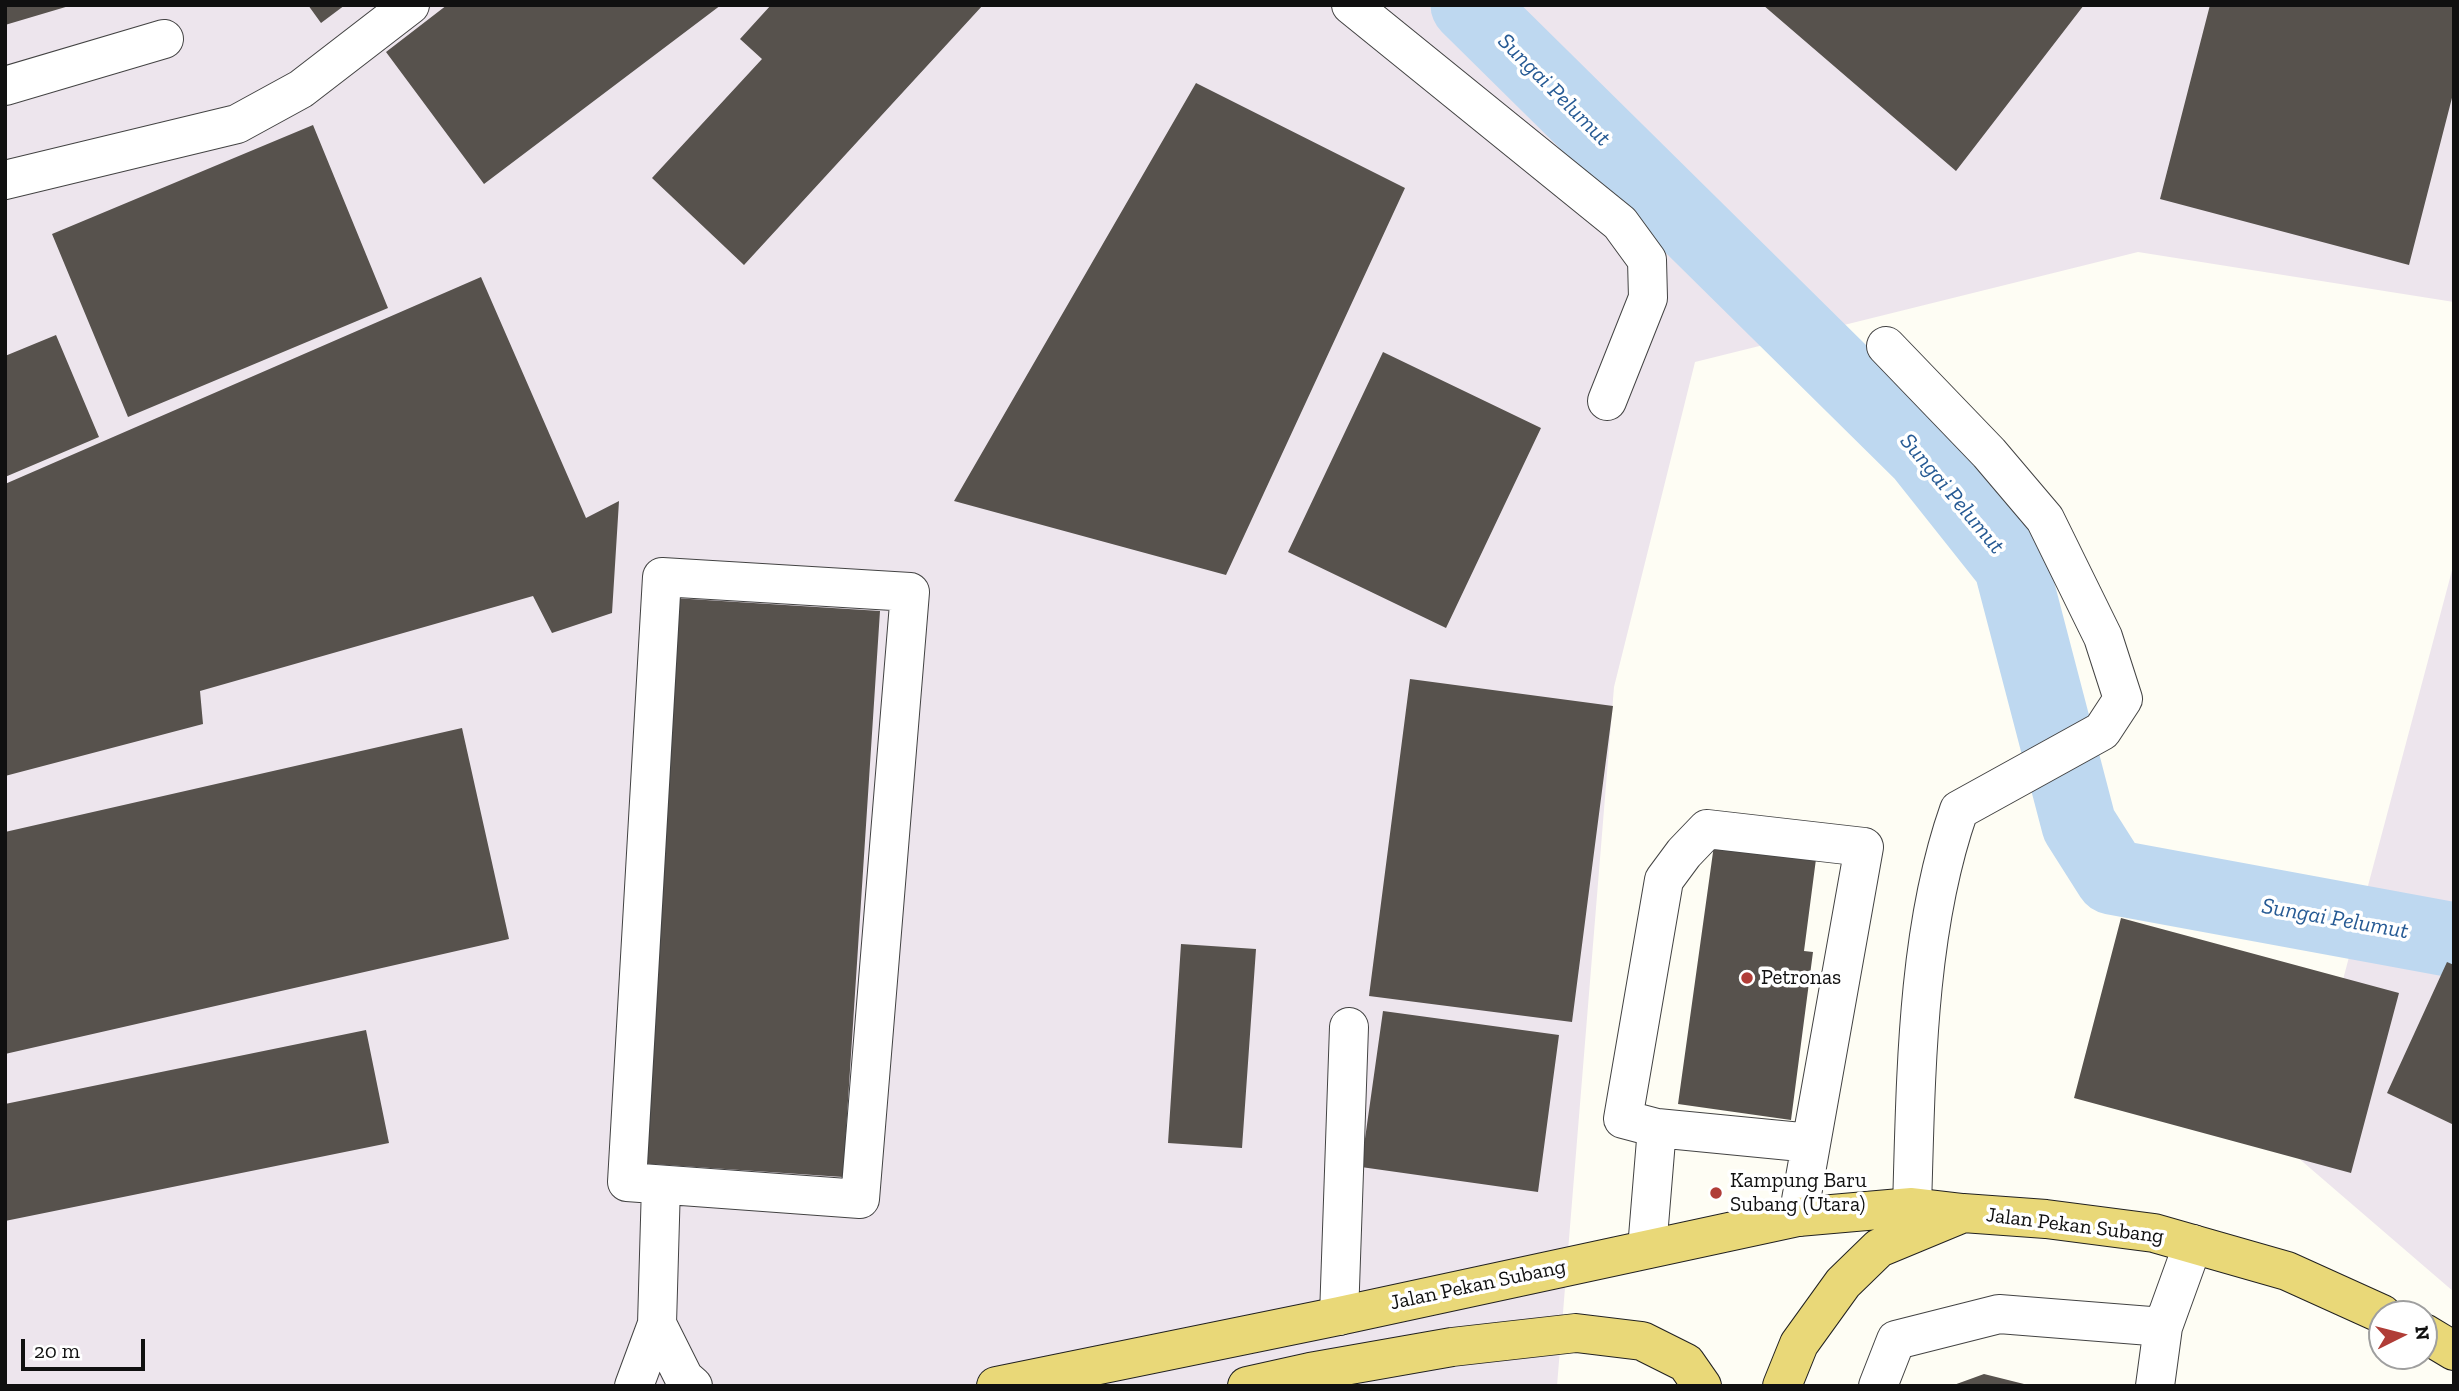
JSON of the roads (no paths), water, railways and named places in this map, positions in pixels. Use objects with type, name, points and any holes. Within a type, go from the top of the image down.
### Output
[{"type":"main road","name":"Jalan Pekan Subang","points":[[996,1386],[1339,1316],[1798,1217],[1912,1207],[2046,1219],[2154,1233],[2287,1271],[2368,1308]]},
{"type":"main road","name":"Jalan Pekan Subang","points":[[1782,1386],[1799,1344],[1843,1283],[1879,1248],[1963,1213]]},
{"type":"main road","points":[[1247,1386],[1310,1371],[1452,1347],[1576,1332],[1642,1341],[1685,1363],[1702,1386]]},
{"type":"main road","points":[[2438,1341],[2454,1351]]},
{"type":"lane","points":[[5,180],[237,124],[300,89],[410,5]]},
{"type":"lane","points":[[1351,5],[1620,223],[1647,260],[1648,298],[1607,401]]},
{"type":"lane","points":[[5,86],[164,39]]},
{"type":"lane","points":[[1886,346],[1989,453],[2045,519],[2103,637],[2123,699],[2102,731],[1959,810],[1945,849],[1930,939],[1917,1048],[1912,1207]]},
{"type":"lane","points":[[662,578],[910,592],[860,1199],[661,1185],[626,1182],[662,578]]},
{"type":"lane","points":[[1798,1217],[1864,847],[1707,829],[1684,853],[1664,880],[1623,1119],[1657,1128],[1811,1143]]},
{"type":"lane","points":[[1339,1316],[1349,1027]]},
{"type":"lane","points":[[1647,1249],[1657,1128]]},
{"type":"lane","points":[[634,1386],[657,1324],[661,1185]]},
{"type":"lane","points":[[2155,1386],[2163,1327],[2193,1244]]},
{"type":"lane","points":[[1878,1386],[1896,1340],[1999,1314],[2163,1327]]},
{"type":"lane","points":[[657,1324],[684,1378],[693,1386]]},
{"type":"waterway","name":"Sungai Pelumut","points":[[1468,5],[1922,453],[2011,565],[2079,825],[2112,877],[2454,940]]},
{"type":"place","name":"Petronas","points":[[1747,978]]},
{"type":"place","name":"Kampung Baru Subang (Utara)","points":[[1716,1193]]}]
